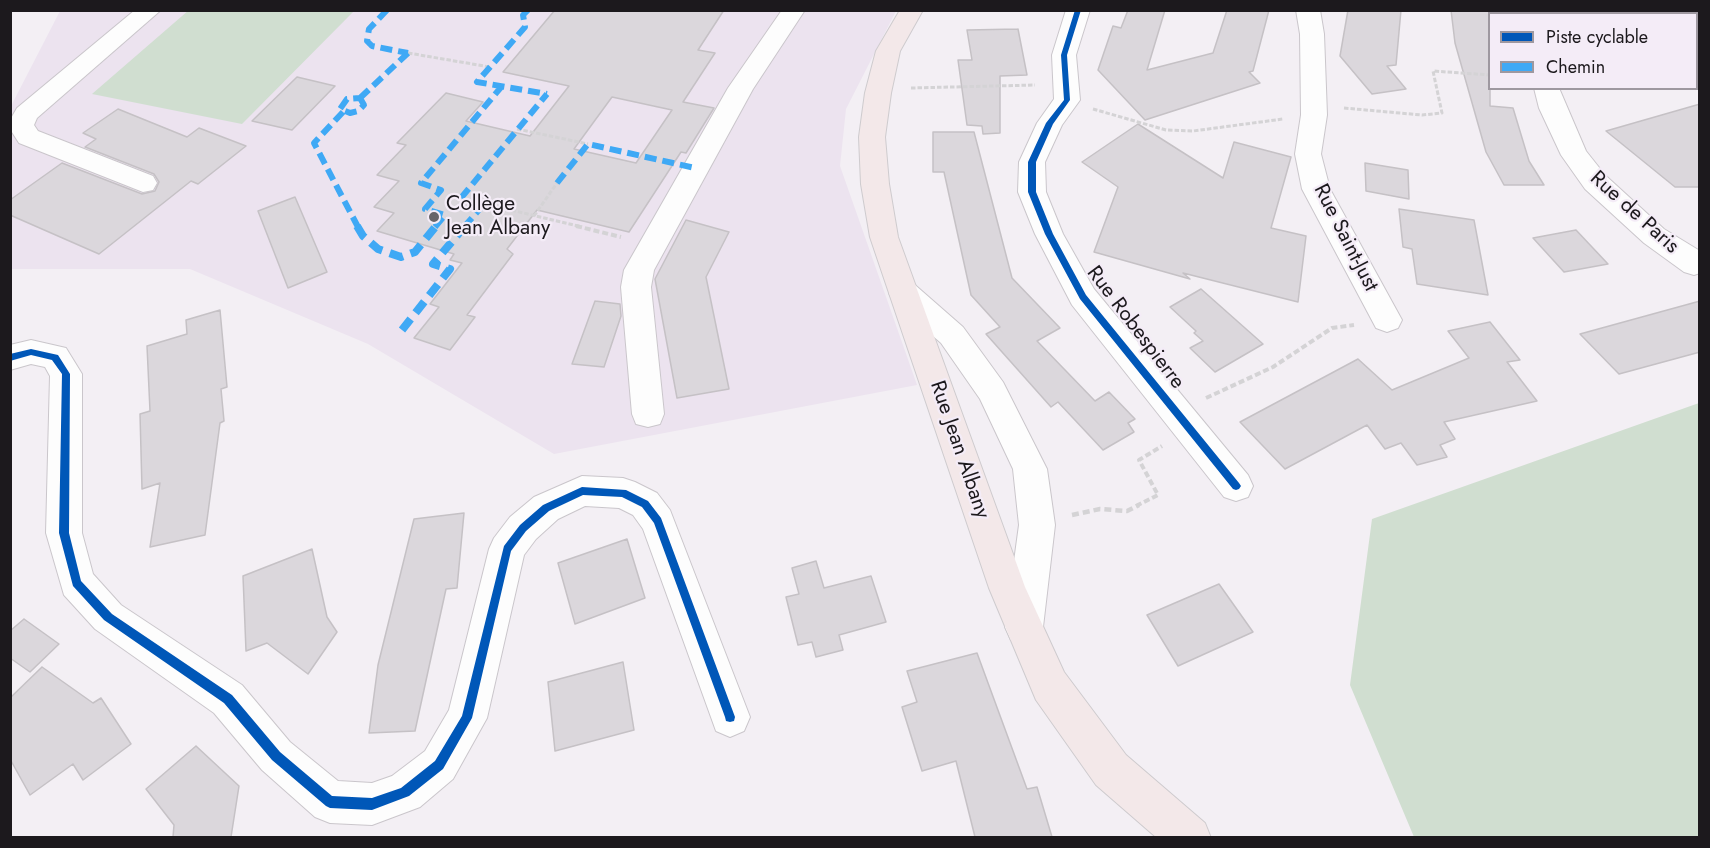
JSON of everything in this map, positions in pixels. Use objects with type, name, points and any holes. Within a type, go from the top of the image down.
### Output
[{"type":"main road","name":"Rue Jean Albany","points":[[912,10],[888,51],[879,89],[872,137],[875,184],[884,237],[1007,588],[1050,686],[1111,770],[1190,837]]},
{"type":"street","points":[[142,183],[28,137],[21,125],[26,114],[150,10]]},
{"type":"street","points":[[648,414],[636,287],[639,270],[741,88],[794,10]]},
{"type":"street","points":[[1067,92],[1064,55],[1078,10]]},
{"type":"street","name":"Rue Saint-Just","points":[[1308,10],[1314,110],[1308,154],[1316,189],[1387,320]]},
{"type":"street","name":"Rue de Paris","points":[[1547,90],[1552,108],[1574,155],[1595,182],[1654,236],[1694,264],[1700,262]]},
{"type":"street","name":"Rue Robespierre","points":[[1067,92],[1032,162],[1032,192],[1049,234],[1083,297],[1236,486]]},
{"type":"street","points":[[904,292],[952,335],[992,391],[1030,470],[1037,525],[1024,627]]},
{"type":"street","points":[[10,358],[31,352],[55,357],[66,374],[64,533],[77,584],[108,617],[228,699],[276,756],[330,802],[372,804],[405,792],[439,765],[467,718],[507,549],[523,528],[546,508],[582,491],[623,493],[645,504],[658,521],[730,717]]},
{"type":"path","points":[[408,53],[490,67]]},
{"type":"path","points":[[879,89],[1067,92],[1114,117],[1166,130],[1193,131],[1314,110],[1394,114],[1442,113],[1433,71],[1488,75]]},
{"type":"path","points":[[518,129],[588,144]]},
{"type":"path","points":[[534,216],[557,183]]},
{"type":"path","points":[[461,198],[651,245]]},
{"type":"shaded area","name":"Collège Jean Albany","points":[[60,11],[896,11],[846,109],[840,166],[917,385],[554,454],[368,344],[190,269],[11,269],[10,108]]},
{"type":"green space","points":[[189,10],[354,11],[242,124],[92,94]]},
{"type":"green space","points":[[1699,403],[1699,837],[1414,837],[1350,685],[1372,519]]},
{"type":"building","points":[[555,10],[724,10],[698,50],[715,53],[683,102],[714,108],[686,153],[681,152],[629,232],[537,210],[507,249],[513,254],[467,315],[475,317],[450,350],[414,338],[439,307],[430,304],[462,263],[450,260],[454,254],[377,231],[394,213],[374,207],[399,181],[377,175],[406,145],[397,143],[446,93],[483,102],[466,121],[530,136],[569,86],[503,72]],"holes":[[[612,97],[672,110],[636,163],[574,149]]]},
{"type":"building","points":[[1128,10],[1165,10],[1147,70],[1213,53],[1227,10],[1269,10],[1253,71],[1249,72],[1260,83],[1145,120],[1098,70],[1113,26],[1121,28]]},
{"type":"building","points":[[1348,10],[1401,10],[1396,65],[1387,66],[1406,89],[1372,94],[1340,56]]},
{"type":"building","points":[[1451,10],[1490,10],[1488,12],[1488,90],[1490,90],[1490,106],[1513,108],[1529,161],[1544,185],[1504,185],[1486,152],[1455,43]]},
{"type":"building","points":[[1018,29],[1027,75],[1000,76],[1000,133],[983,134],[982,126],[967,125],[958,60],[972,60],[967,30]]},
{"type":"building","points":[[297,77],[335,86],[292,130],[252,121]]},
{"type":"building","points":[[1700,104],[1700,187],[1675,187],[1606,131]]},
{"type":"building","points":[[118,109],[187,137],[199,128],[246,146],[198,184],[191,181],[99,254],[10,215],[10,200],[62,163],[142,194],[155,191],[159,182],[154,174],[85,147],[96,139],[83,133]]},
{"type":"building","points":[[1138,124],[1223,178],[1234,142],[1291,157],[1271,228],[1306,236],[1298,302],[1183,273],[1190,279],[1094,252],[1118,187],[1082,162]]},
{"type":"building","points":[[933,132],[974,132],[1012,278],[1060,328],[1037,341],[1095,401],[1109,392],[1135,419],[1128,423],[1134,432],[1103,450],[1058,402],[1051,407],[986,334],[1000,327],[971,295],[944,172],[933,172]]},
{"type":"building","points":[[1365,163],[1408,170],[1409,199],[1366,191]]},
{"type":"building","points":[[295,197],[327,272],[288,288],[258,211]]},
{"type":"building","points":[[1399,209],[1474,220],[1488,295],[1417,284],[1412,249],[1403,247]]},
{"type":"building","points":[[686,220],[729,232],[706,277],[729,389],[677,398],[655,279]]},
{"type":"building","points":[[1576,230],[1608,264],[1564,272],[1533,238]]},
{"type":"building","points":[[1201,289],[1263,344],[1215,372],[1190,348],[1203,341],[1194,333],[1196,331],[1170,307]]},
{"type":"building","points":[[595,301],[620,304],[621,316],[604,367],[572,364]]},
{"type":"building","points":[[1700,301],[1700,352],[1619,374],[1580,334]]},
{"type":"building","points":[[220,310],[227,387],[221,389],[224,421],[220,423],[205,535],[150,547],[160,483],[142,489],[140,414],[150,411],[147,346],[187,334],[186,320]]},
{"type":"building","points":[[1490,322],[1520,360],[1507,362],[1537,401],[1444,422],[1455,439],[1440,445],[1447,457],[1417,465],[1401,443],[1385,449],[1367,425],[1285,469],[1240,422],[1358,359],[1392,390],[1469,358],[1448,331]]},
{"type":"building","points":[[464,513],[457,588],[446,589],[415,731],[369,733],[378,665],[414,519]]},
{"type":"building","points":[[627,539],[645,598],[575,624],[558,563]]},
{"type":"building","points":[[312,549],[327,617],[337,632],[308,674],[267,643],[246,651],[243,576]]},
{"type":"building","points":[[816,561],[824,588],[871,576],[886,622],[839,635],[843,650],[816,657],[812,642],[798,645],[786,597],[799,594],[792,568]]},
{"type":"building","points":[[1219,584],[1253,632],[1178,666],[1147,615]]},
{"type":"building","points":[[24,619],[59,644],[30,672],[10,658],[10,631]]},
{"type":"building","points":[[977,653],[1027,789],[1037,787],[1052,837],[975,837],[956,761],[922,771],[902,707],[917,702],[907,671]]},
{"type":"building","points":[[623,662],[634,730],[555,751],[548,682]]},
{"type":"building","points":[[42,667],[93,703],[101,698],[131,744],[83,780],[73,764],[30,795],[10,759],[10,698]]},
{"type":"building","points":[[196,746],[239,786],[231,837],[173,837],[174,825],[146,789]]},
{"type":"marked path","points":[[387,10],[369,29],[367,41],[372,46],[408,53]]},
{"type":"marked path","points":[[528,10],[523,15],[525,27],[477,82],[547,94]]},
{"type":"marked path","points":[[360,98],[364,105],[358,111],[350,113],[340,109],[341,104],[347,99],[360,98],[408,53]]},
{"type":"marked path","points":[[343,112],[314,143],[317,153],[363,236],[378,249],[401,257],[415,252],[445,215],[425,209],[441,190],[421,183],[445,151],[502,86]]},
{"type":"marked path","points":[[461,198],[547,94]]},
{"type":"marked path","points":[[557,183],[588,144],[695,168]]},
{"type":"marked path","points":[[402,330],[450,269],[433,264],[484,204]]},
{"type":"cycle path","points":[[1078,10],[1064,55],[1067,100],[1050,123],[1032,162],[1032,192],[1049,234],[1083,297],[1236,486]]},
{"type":"cycle path","points":[[10,358],[31,352],[55,357],[66,374],[64,533],[77,583],[108,617],[228,699],[276,756],[330,802],[372,804],[405,792],[439,765],[467,718],[507,549],[523,528],[546,508],[582,491],[623,493],[645,504],[658,521],[730,717]]},
{"type":"place","name":"Collège Jean Albany","points":[[434,217]]}]
